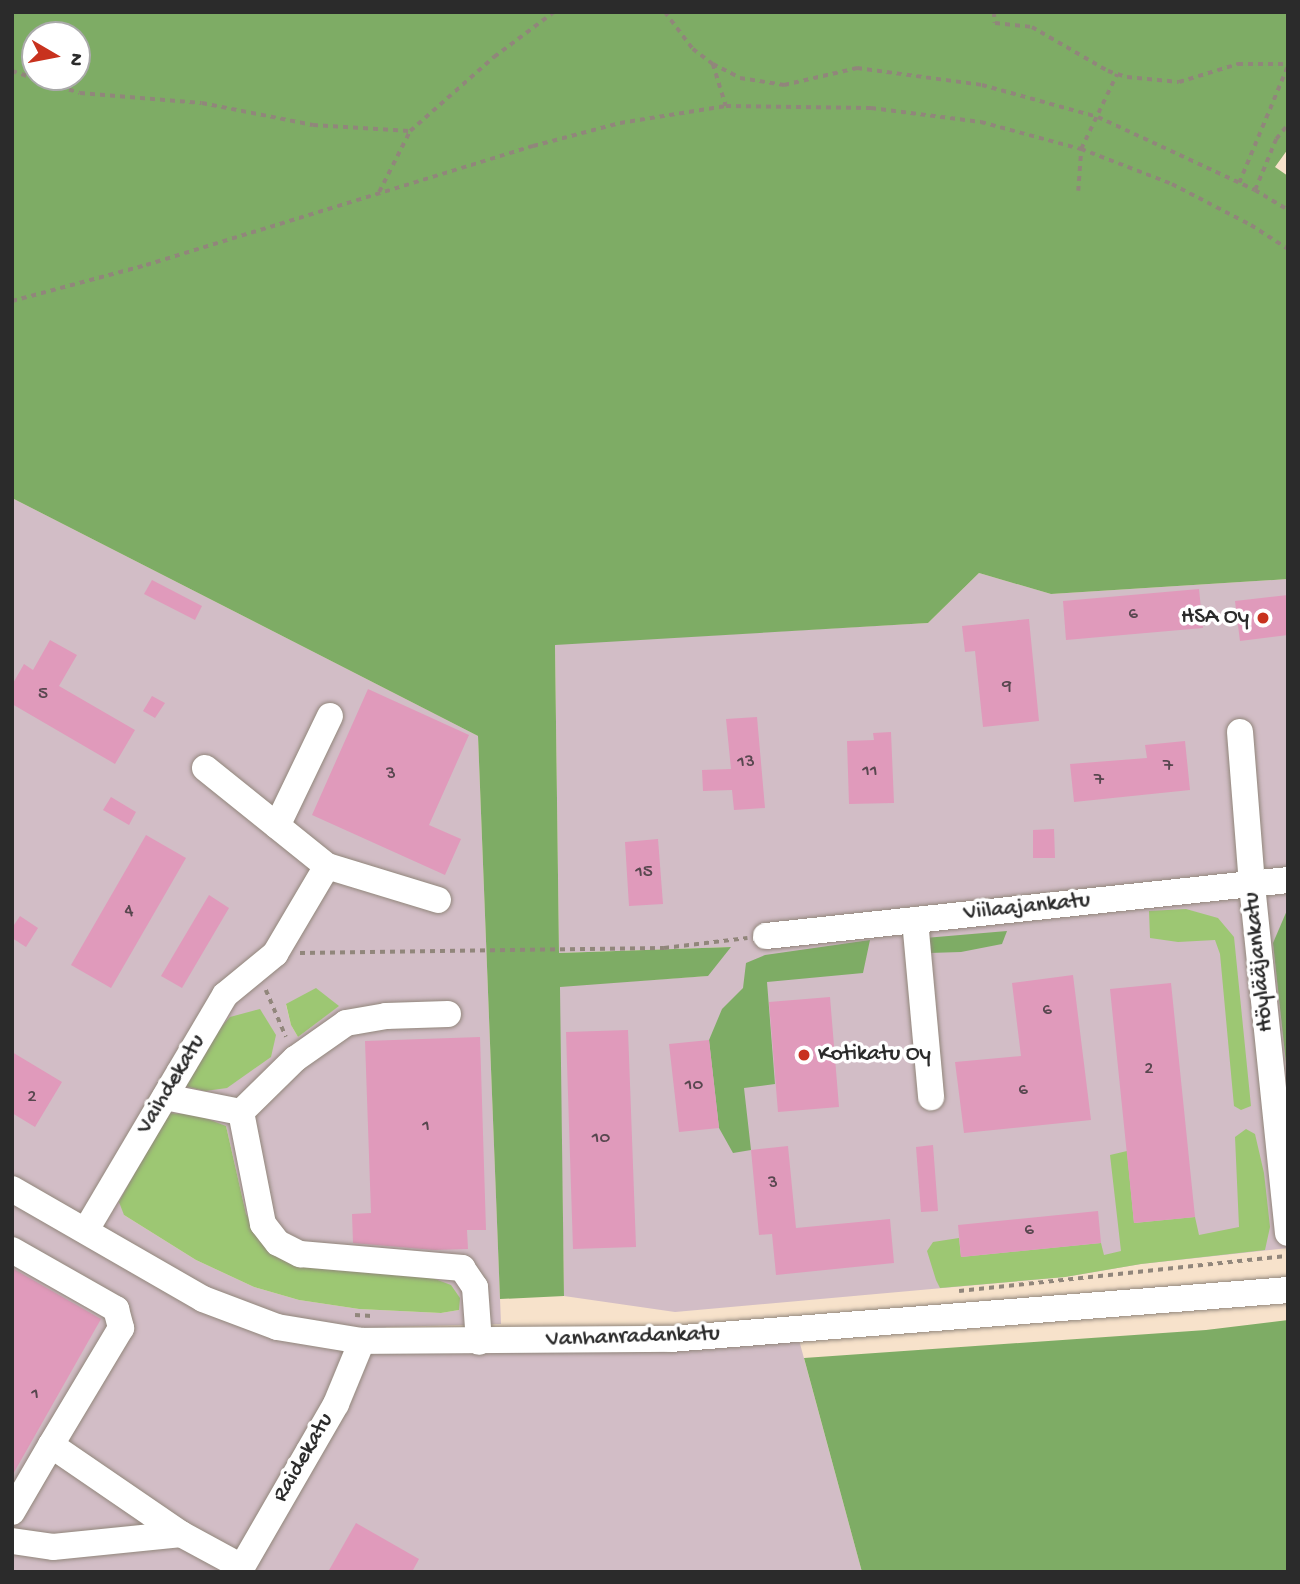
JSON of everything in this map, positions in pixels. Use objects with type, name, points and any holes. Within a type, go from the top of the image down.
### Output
[{"type":"street","points":[[277,826],[330,716]]},
{"type":"street","name":"Höylääjankatu","points":[[1240,733],[1252,885],[1288,1233]]},
{"type":"street","points":[[205,768],[327,866],[438,900]]},
{"type":"street","name":"Vaihdekatu","points":[[86,1230],[225,995],[266,961],[327,866]]},
{"type":"street","name":"Viilaajankatu","points":[[766,936],[1288,880]]},
{"type":"street","points":[[915,920],[931,1097]]},
{"type":"street","points":[[241,1112],[295,1059],[346,1023],[386,1016],[448,1014]]},
{"type":"street","points":[[165,1097],[241,1112]]},
{"type":"street","points":[[241,1112],[263,1224],[278,1243],[300,1254],[462,1268],[475,1287],[479,1342]]},
{"type":"street","name":"Vanhanradankatu","points":[[12,1189],[202,1299],[278,1327],[362,1341],[670,1339],[1288,1290]]},
{"type":"street","points":[[12,1250],[116,1309],[121,1328],[12,1513]]},
{"type":"street","name":"Raidekatu","points":[[240,1569],[336,1404],[362,1341]]},
{"type":"street","points":[[51,1445],[181,1534],[240,1569]]},
{"type":"street","points":[[12,1541],[53,1547],[181,1534]]},
{"type":"path","points":[[379,192],[410,131],[494,57],[554,12]]},
{"type":"path","points":[[665,12],[693,49],[713,65],[740,78],[784,85],[857,68],[982,85],[1098,117],[1255,190],[1288,211]]},
{"type":"path","points":[[994,12],[995,23],[1032,27],[1118,74],[1179,82],[1238,64],[1288,64],[1239,183]]},
{"type":"path","points":[[713,65],[726,106]]},
{"type":"path","points":[[12,71],[80,93],[202,103],[313,125],[410,131]]},
{"type":"path","points":[[1078,191],[1080,149],[1118,74]]},
{"type":"path","points":[[12,301],[146,265],[379,192],[620,123],[726,106],[871,108],[981,122],[1080,149],[1172,184],[1251,225],[1288,249]]},
{"type":"path","points":[[1255,190],[1276,139],[1288,124]]},
{"type":"path","points":[[295,1059],[266,961],[664,948],[766,936]]},
{"type":"path","points":[[955,1292],[1288,1256]]},
{"type":"path","points":[[346,1315],[384,1317]]},
{"type":"shaded area","points":[[12,498],[478,736],[501,1324],[386,1327],[373,1353],[799,1340],[862,1572],[12,1572]],"holes":[[[297,999],[338,1006],[298,1037],[291,1025],[286,1005]],[[226,1126],[246,1214],[271,1251],[459,1310],[441,1313],[359,1309],[299,1300],[254,1287],[196,1260],[124,1215]]]},
{"type":"shaded area","points":[[979,573],[1051,594],[1288,579],[1288,1248],[1141,1264],[1065,1277],[675,1312],[564,1296],[559,986],[707,976],[730,947],[559,953],[555,644],[928,623]]},
{"type":"green space","points":[[12,12],[1288,12],[1288,149],[1275,167],[1288,176],[1288,579],[1051,594],[979,573],[928,623],[555,645],[559,953],[731,947],[708,976],[560,987],[564,1296],[500,1299],[478,736],[12,498]]},
{"type":"green space","points":[[1288,908],[1288,1082],[1273,943]]},
{"type":"green space","points":[[1186,909],[1218,918],[1234,937],[1251,1106],[1241,1110],[1234,1106],[1220,954],[1215,940],[1178,942],[1150,938],[1149,911]]},
{"type":"green space","points":[[1007,931],[1002,944],[961,952],[929,953],[925,938]]},
{"type":"green space","points":[[870,940],[863,973],[767,982],[775,1084],[744,1088],[751,1150],[733,1153],[719,1128],[709,1040],[722,1009],[743,988],[746,963],[765,955]]},
{"type":"green space","points":[[316,988],[339,1006],[298,1037],[291,1025],[286,1004]]},
{"type":"green space","points":[[260,1009],[276,1035],[271,1057],[227,1088],[205,1091],[181,1085],[210,1040],[230,1017]]},
{"type":"green space","points":[[167,1113],[197,1115],[226,1126],[246,1214],[271,1251],[427,1276],[451,1285],[460,1298],[459,1310],[441,1313],[359,1309],[299,1300],[254,1287],[196,1260],[124,1215],[119,1202]]},
{"type":"green space","points":[[1246,1129],[1255,1134],[1264,1173],[1270,1227],[1265,1250],[1141,1264],[1065,1277],[940,1288],[927,1251],[933,1242],[959,1238],[961,1257],[1101,1243],[1104,1255],[1121,1251],[1110,1155],[1127,1151],[1134,1223],[1195,1217],[1199,1235],[1239,1227],[1235,1137]]},
{"type":"green space","points":[[1288,1320],[1288,1572],[862,1572],[804,1358],[1206,1330]]},
{"type":"building","points":[[152,580],[202,606],[195,620],[144,594]]},
{"type":"building","points":[[1199,589],[1203,628],[1066,640],[1063,601]]},
{"type":"building","name":"HSA Oy","points":[[1288,595],[1288,635],[1240,641],[1235,601]]},
{"type":"building","points":[[1029,619],[1039,721],[983,727],[975,651],[965,652],[962,626]]},
{"type":"building","points":[[50,640],[77,655],[59,686],[135,730],[115,764],[12,704],[12,685],[24,664],[33,670]]},
{"type":"building","points":[[368,689],[469,735],[429,825],[461,839],[445,875],[312,815]]},
{"type":"building","points":[[152,696],[165,703],[155,718],[143,711]]},
{"type":"building","points":[[757,717],[765,808],[734,810],[732,790],[703,791],[702,770],[731,769],[726,719]]},
{"type":"building","points":[[891,732],[894,803],[849,804],[847,741],[874,740],[873,733]]},
{"type":"building","points":[[1185,741],[1190,790],[1074,802],[1070,764],[1147,758],[1145,745]]},
{"type":"building","points":[[111,797],[136,812],[129,825],[103,810]]},
{"type":"building","points":[[1054,829],[1055,858],[1033,858],[1033,830]]},
{"type":"building","points":[[146,835],[186,858],[111,988],[71,965]]},
{"type":"building","points":[[658,839],[663,904],[629,906],[625,842]]},
{"type":"building","points":[[209,895],[229,908],[182,988],[161,976]]},
{"type":"building","points":[[20,916],[38,928],[26,947],[12,938],[12,928]]},
{"type":"building","points":[[1073,975],[1091,1120],[964,1133],[955,1062],[1021,1056],[1012,983]]},
{"type":"building","points":[[1171,983],[1195,1217],[1134,1223],[1110,989]]},
{"type":"building","points":[[830,997],[839,1107],[778,1112],[769,1002]]},
{"type":"building","points":[[628,1030],[636,1247],[573,1249],[566,1032]]},
{"type":"building","points":[[480,1037],[486,1230],[467,1230],[468,1249],[434,1250],[353,1243],[352,1214],[371,1213],[365,1041]]},
{"type":"building","points":[[709,1040],[719,1128],[679,1132],[669,1044]]},
{"type":"building","points":[[12,1052],[62,1082],[35,1127],[12,1113]]},
{"type":"building","points":[[933,1145],[938,1211],[921,1212],[916,1147]]},
{"type":"building","points":[[788,1146],[796,1228],[890,1219],[894,1263],[776,1275],[772,1234],[759,1235],[751,1150]]},
{"type":"building","points":[[1098,1211],[1101,1243],[961,1257],[958,1225]]},
{"type":"building","points":[[12,1268],[101,1319],[12,1476]]},
{"type":"building","points":[[356,1523],[419,1559],[412,1572],[328,1572]]},
{"type":"place","name":"HSA Oy","points":[[1263,618]]},
{"type":"place","name":"Kotikatu Oy","points":[[804,1055]]}]
